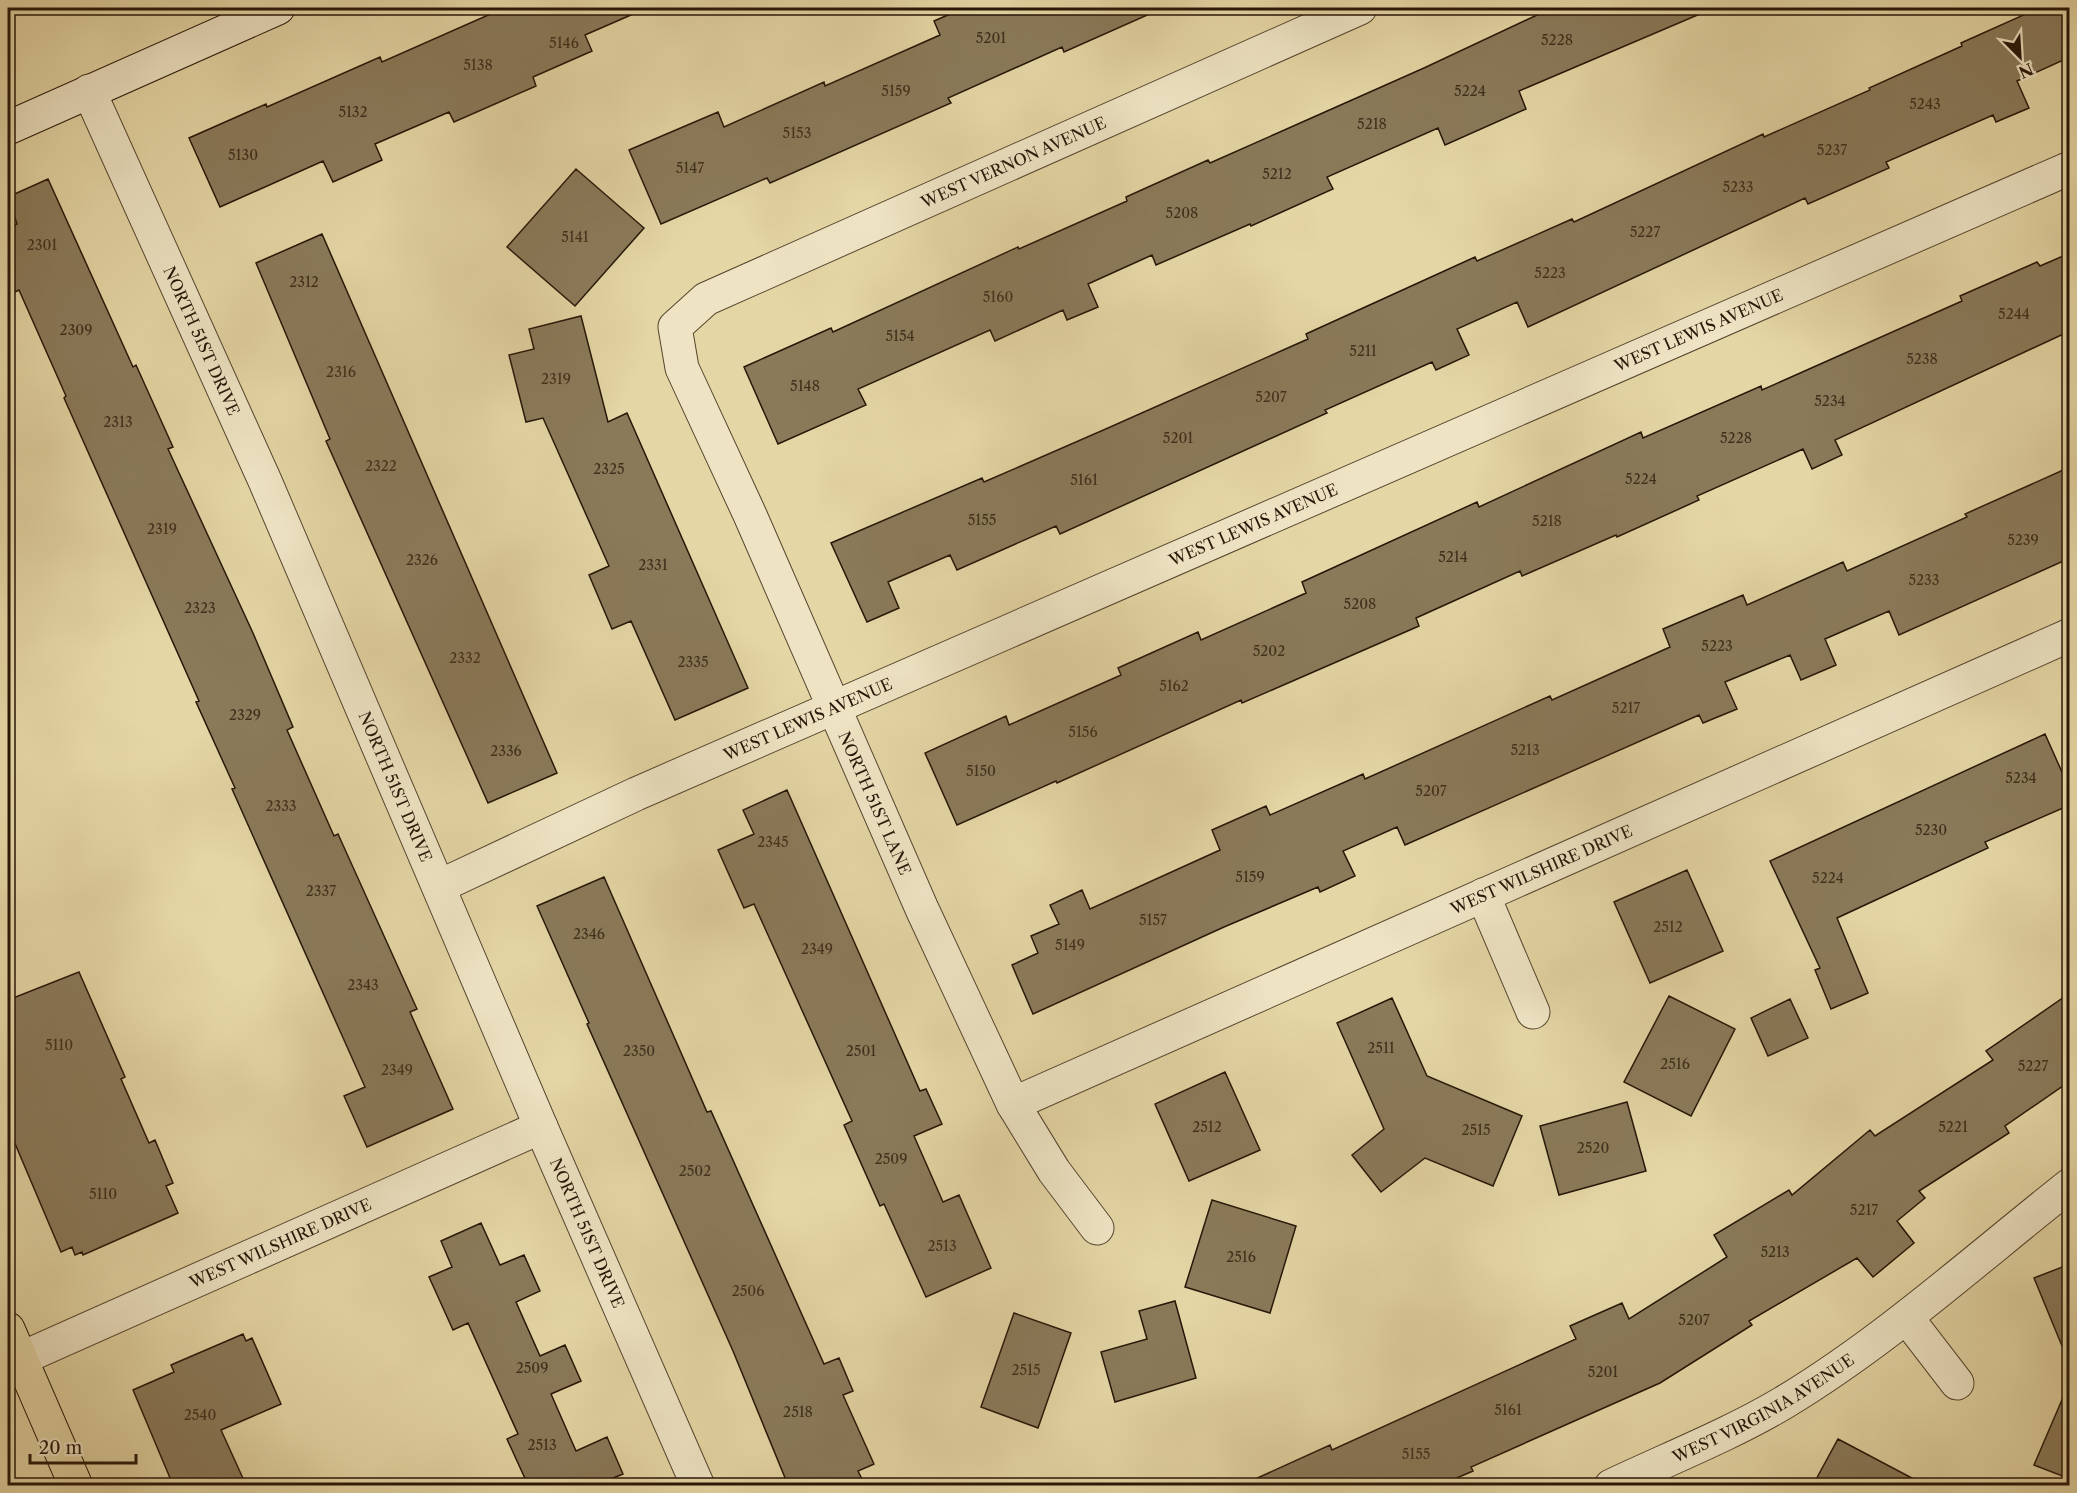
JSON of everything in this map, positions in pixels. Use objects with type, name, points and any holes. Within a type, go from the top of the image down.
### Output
[{"type":"main road","points":[[8,1329],[76,1485]]},
{"type":"street","points":[[8,128],[278,8]]},
{"type":"street","name":"WEST VERNON AVENUE","points":[[675,327],[706,299],[1360,8]]},
{"type":"street","name":"NORTH 51ST DRIVE","points":[[89,91],[265,481],[440,886],[541,1127],[699,1485]]},
{"type":"street","name":"WEST LEWIS AVENUE","points":[[440,886],[636,794],[2070,168]]},
{"type":"street","name":"NORTH 51ST LANE","points":[[675,327],[682,368],[750,515],[833,709],[1013,1104],[1054,1172],[1097,1228]]},
{"type":"street","name":"WEST WILSHIRE DRIVE","points":[[1013,1104],[2070,635]]},
{"type":"street","points":[[1483,895],[1533,1012]]},
{"type":"street","name":"WEST WILSHIRE DRIVE","points":[[20,1359],[541,1127]]},
{"type":"street","name":"WEST VIRGINIA AVENUE","points":[[1611,1485],[1706,1442],[1783,1403],[1907,1318],[2070,1185]]},
{"type":"street","points":[[1907,1318],[1957,1383]]},
{"type":"building","points":[[504,8],[647,8],[585,35],[592,51],[533,77],[536,86],[454,122],[449,112],[375,144],[382,160],[333,182],[323,161],[220,207],[189,138],[266,104],[267,107],[380,57],[382,62]]},
{"type":"building","points":[[964,8],[1163,8],[1064,52],[1062,47],[948,98],[951,103],[770,183],[767,178],[661,224],[629,150],[718,112],[724,127],[824,82],[825,86],[940,35],[934,21]]},
{"type":"building","points":[[1552,8],[1714,8],[1519,91],[1526,109],[1445,145],[1438,128],[1327,177],[1333,189],[1251,226],[1250,224],[1156,265],[1152,255],[1088,284],[1098,307],[1067,320],[1063,310],[995,341],[990,330],[858,389],[866,405],[778,444],[744,367],[831,328],[833,332],[1018,247],[1019,249],[1127,201],[1126,197],[1208,160],[1210,163],[1424,68]]},
{"type":"building","points":[[2039,8],[2070,8],[2070,57],[2017,81],[2029,108],[1996,122],[1993,115],[1886,162],[1889,168],[1808,204],[1805,198],[1528,327],[1517,302],[1457,329],[1469,355],[1436,370],[1432,362],[1325,410],[1327,413],[1060,534],[1056,526],[957,570],[950,555],[888,582],[899,608],[867,622],[831,543],[982,478],[984,482],[1108,428],[1308,339],[1306,334],[1475,257],[1477,261],[1572,219],[1574,222],[1763,134],[1764,137],[1870,90],[1869,88],[1962,46],[1961,43]]},
{"type":"building","points":[[576,169],[644,228],[575,306],[507,247]]},
{"type":"building","points":[[48,179],[133,367],[136,365],[173,447],[168,449],[253,633],[293,727],[287,730],[334,836],[338,834],[417,1009],[410,1012],[453,1109],[367,1147],[344,1096],[365,1087],[232,789],[235,788],[196,702],[199,701],[64,398],[66,396],[19,290],[15,292],[8,274],[8,229],[17,224],[8,197]]},
{"type":"building","points":[[322,234],[557,773],[488,803],[326,441],[330,439],[256,263]]},
{"type":"building","points":[[2070,253],[2070,331],[1835,440],[1842,455],[1812,469],[1803,449],[1697,496],[1699,500],[1617,537],[1616,535],[1522,576],[1520,571],[1416,618],[1419,626],[1242,703],[1241,700],[1057,783],[1056,781],[957,825],[925,753],[1006,716],[1009,725],[1121,675],[1118,668],[1198,632],[1201,640],[1306,593],[1302,582],[1477,502],[1479,507],[1641,432],[1643,438],[1761,386],[1762,390],[1962,301],[1960,296],[2037,262],[2040,266]]},
{"type":"building","points":[[581,316],[608,422],[627,413],[748,688],[675,720],[631,621],[612,629],[589,575],[609,566],[543,418],[526,422],[509,355],[534,349],[529,329]]},
{"type":"building","points":[[2070,467],[2070,558],[1899,635],[1889,611],[1825,639],[1836,665],[1801,680],[1790,655],[1725,682],[1737,709],[1703,723],[1699,715],[1405,845],[1397,827],[1343,851],[1355,876],[1320,892],[1318,887],[1224,927],[1033,1014],[1012,965],[1038,953],[1031,936],[1059,924],[1050,905],[1082,890],[1090,909],[1220,850],[1212,830],[1266,806],[1270,815],[1363,774],[1365,779],[1550,696],[1552,700],[1670,647],[1663,629],[1743,595],[1747,605],[1843,562],[1847,571]]},
{"type":"building","points":[[2045,734],[2070,790],[2070,805],[1985,842],[1988,848],[1837,918],[1868,993],[1831,1009],[1815,970],[1820,968],[1770,861]]},
{"type":"building","points":[[787,790],[920,1091],[926,1089],[942,1124],[914,1136],[943,1202],[959,1195],[991,1268],[926,1297],[884,1204],[880,1206],[844,1125],[852,1121],[754,904],[744,908],[718,850],[754,834],[743,810]]},
{"type":"building","points":[[1687,870],[1723,951],[1650,983],[1614,902]]},
{"type":"building","points":[[604,877],[707,1112],[711,1111],[824,1364],[839,1358],[853,1391],[843,1395],[874,1464],[858,1471],[865,1485],[788,1485],[733,1351],[587,1024],[589,1023],[537,906]]},
{"type":"building","points":[[79,972],[125,1077],[121,1079],[149,1143],[155,1140],[173,1183],[166,1186],[178,1213],[83,1255],[82,1252],[75,1255],[72,1247],[61,1252],[8,1127],[8,1000]]},
{"type":"building","points":[[2070,993],[2070,1081],[2005,1126],[2009,1133],[1919,1191],[1925,1198],[1897,1221],[1914,1243],[1873,1277],[1857,1258],[1749,1321],[1752,1325],[1660,1383],[1471,1467],[1473,1471],[1440,1485],[1242,1485],[1330,1445],[1332,1450],[1576,1339],[1570,1326],[1622,1303],[1629,1319],[1727,1257],[1714,1235],[1789,1190],[1792,1195],[1870,1130],[1875,1136],[1993,1060],[1986,1051]]},
{"type":"building","points":[[1669,996],[1735,1029],[1691,1116],[1624,1082]]},
{"type":"building","points":[[1392,998],[1427,1076],[1522,1116],[1493,1186],[1425,1158],[1381,1192],[1352,1155],[1384,1129],[1337,1023]]},
{"type":"building","points":[[1790,999],[1808,1038],[1768,1056],[1751,1018]]},
{"type":"building","points":[[1225,1072],[1260,1150],[1189,1181],[1155,1104]]},
{"type":"building","points":[[1627,1102],[1646,1171],[1559,1195],[1540,1126]]},
{"type":"building","points":[[1212,1200],[1296,1226],[1270,1313],[1185,1287]]},
{"type":"building","points":[[481,1223],[500,1265],[524,1255],[540,1291],[516,1302],[540,1356],[565,1345],[581,1381],[551,1394],[576,1451],[607,1437],[623,1474],[596,1485],[528,1485],[507,1439],[518,1434],[468,1323],[453,1330],[429,1277],[452,1267],[441,1241]]},
{"type":"building","points":[[2070,1264],[2070,1363],[2069,1363],[2034,1278]]},
{"type":"building","points":[[1175,1301],[1196,1378],[1115,1402],[1101,1352],[1147,1339],[1139,1311]]},
{"type":"building","points":[[1014,1313],[1071,1333],[1038,1428],[981,1407]]},
{"type":"building","points":[[243,1334],[246,1341],[252,1338],[281,1404],[221,1430],[246,1485],[173,1485],[133,1390],[174,1372],[171,1365]]},
{"type":"building","points":[[2070,1381],[2070,1479],[2034,1465]]},
{"type":"building","points":[[1838,1439],[1925,1485],[1813,1485]]}]
